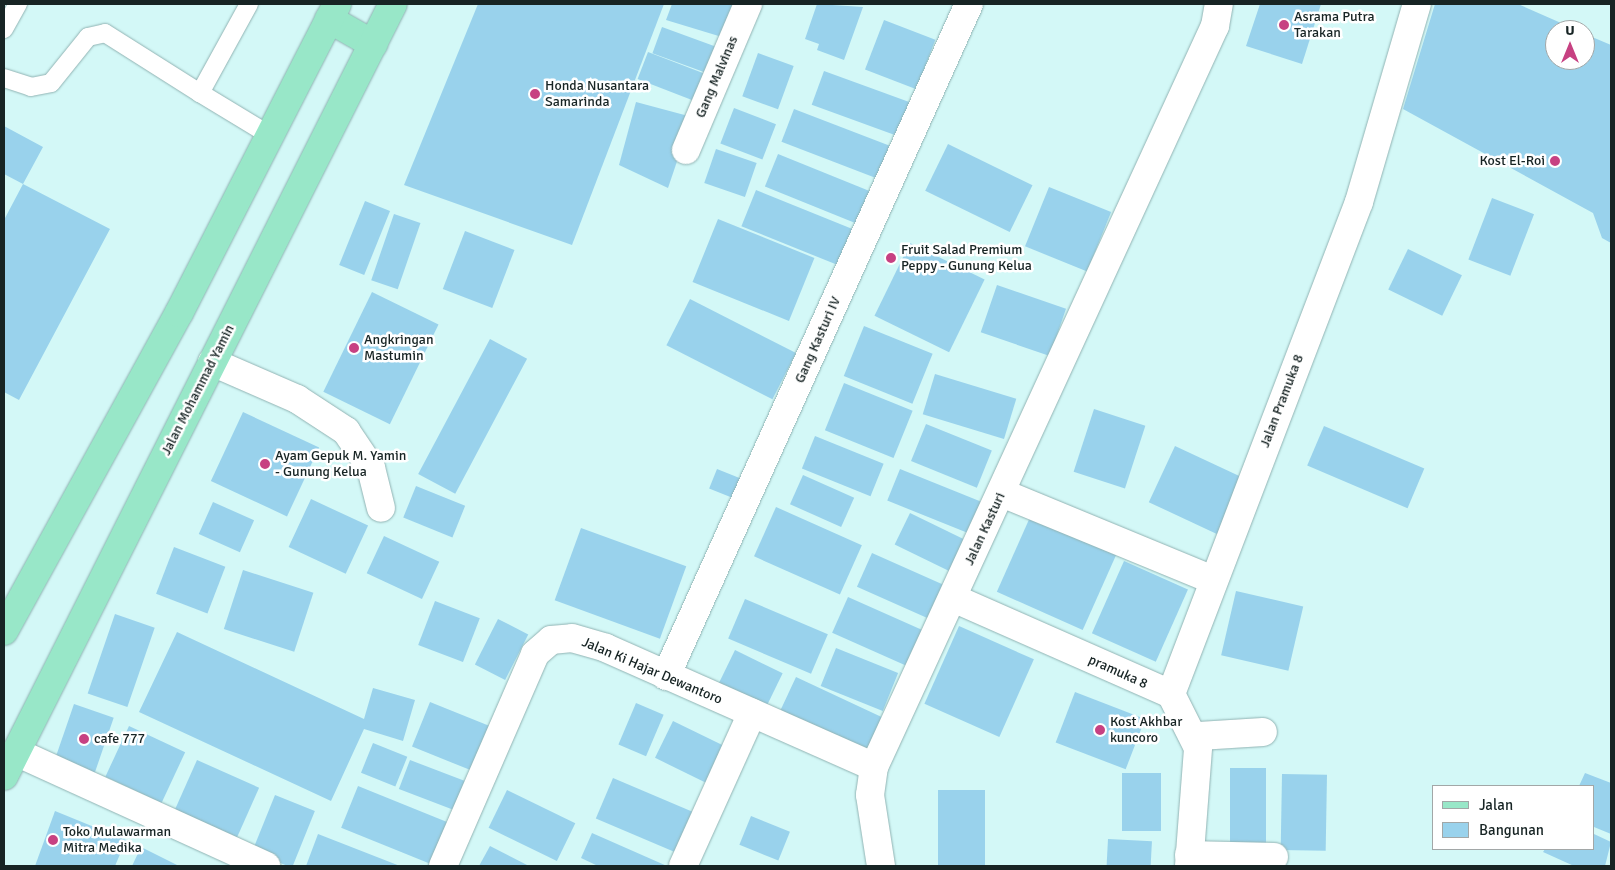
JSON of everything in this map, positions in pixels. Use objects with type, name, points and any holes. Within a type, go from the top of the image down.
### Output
[{"type":"main road","name":"Jalan Mohammad Yamin","points":[[4,776],[393,4]]},
{"type":"main road","points":[[4,631],[271,136],[333,12],[373,44]]},
{"type":"street","name":"Gang Malvinas","points":[[686,150],[748,4]]},
{"type":"street","name":"Gang Kasturi IV","points":[[666,676],[969,4]]},
{"type":"street","name":"Jalan Kasturi","points":[[881,866],[870,795],[874,766],[1002,493],[1215,26],[1219,4]]},
{"type":"street","name":"Jalan Pramuka 8","points":[[1213,580],[1359,202],[1416,4]]},
{"type":"street","points":[[212,362],[297,399],[346,431],[371,468],[381,508]]},
{"type":"street","points":[[1002,493],[1213,580],[1172,694],[1196,744]]},
{"type":"street","name":"pramuka 8","points":[[953,598],[1172,694]]},
{"type":"street","name":"Jalan Ki Hajar Dewantoro","points":[[443,866],[535,654],[551,640],[572,638],[606,648],[874,766]]},
{"type":"street","points":[[683,866],[752,713]]},
{"type":"street","points":[[1264,732],[1199,736],[1196,744],[1189,860],[1274,857]]},
{"type":"street","points":[[16,752],[266,866]]},
{"type":"lane","points":[[4,29],[18,4]]},
{"type":"lane","points":[[200,93],[249,4]]},
{"type":"lane","points":[[4,78],[31,87],[51,83],[88,37],[105,33],[271,136]]},
{"type":"building","name":"Honda Nusantara Samarinda","points":[[478,4],[664,4],[572,245],[404,185]]},
{"type":"building","points":[[672,4],[733,4],[722,37],[666,20]]},
{"type":"building","points":[[817,4],[863,7],[844,60],[817,50],[819,44],[805,39]]},
{"type":"building","name":"Asrama Putra Tarakan","points":[[1260,4],[1321,4],[1302,64],[1246,46]]},
{"type":"building","name":"Kost El-Roi","points":[[1435,4],[1518,4],[1554,20],[1545,20],[1545,70],[1595,70],[1595,38],[1611,45],[1611,243],[1602,238],[1593,213],[1403,109]]},
{"type":"building","points":[[884,20],[935,40],[916,89],[865,69]]},
{"type":"building","points":[[662,27],[717,47],[708,73],[652,53]]},
{"type":"building","points":[[648,52],[707,75],[696,102],[638,79]]},
{"type":"building","points":[[758,53],[794,66],[778,109],[742,96]]},
{"type":"building","points":[[824,71],[916,105],[904,138],[812,105]]},
{"type":"building","points":[[636,102],[692,117],[668,188],[619,165]]},
{"type":"building","points":[[734,108],[776,124],[762,160],[720,143]]},
{"type":"building","points":[[794,109],[899,149],[887,182],[781,142]]},
{"type":"building","points":[[4,126],[43,147],[23,184],[4,174]]},
{"type":"building","points":[[948,144],[1032,185],[1010,232],[925,191]]},
{"type":"building","points":[[716,149],[757,163],[745,197],[704,183]]},
{"type":"building","points":[[778,154],[876,194],[863,226],[765,186]]},
{"type":"building","points":[[23,184],[110,229],[19,400],[4,392],[4,220]]},
{"type":"building","points":[[1049,187],[1111,212],[1087,271],[1025,246]]},
{"type":"building","points":[[756,190],[856,230],[842,267],[741,226]]},
{"type":"building","points":[[1492,198],[1534,214],[1510,276],[1468,260]]},
{"type":"building","points":[[365,201],[390,211],[364,275],[339,265]]},
{"type":"building","points":[[394,214],[420,223],[398,289],[371,280]]},
{"type":"building","points":[[718,219],[814,258],[789,321],[693,282]]},
{"type":"building","points":[[465,231],[514,250],[492,308],[443,289]]},
{"type":"building","points":[[910,243],[985,279],[949,352],[874,316]]},
{"type":"building","points":[[1408,249],[1462,275],[1442,316],[1388,289]]},
{"type":"building","points":[[997,285],[1066,309],[1050,356],[981,332]]},
{"type":"building","points":[[372,292],[439,324],[390,424],[323,392]]},
{"type":"building","points":[[690,299],[796,353],[772,399],[666,345]]},
{"type":"building","points":[[864,326],[933,354],[912,404],[844,376]]},
{"type":"building","points":[[490,339],[527,359],[455,494],[418,474]]},
{"type":"building","points":[[935,374],[1016,399],[1004,439],[923,414]]},
{"type":"building","points":[[844,383],[913,411],[894,458],[825,430]]},
{"type":"building","points":[[1094,409],[1145,426],[1125,488],[1074,472]]},
{"type":"building","name":"Ayam Gepuk M. Yamin - Gunung Kelua","points":[[243,412],[319,447],[287,516],[211,481]]},
{"type":"building","points":[[926,424],[992,451],[977,488],[911,461]]},
{"type":"building","points":[[1324,426],[1424,469],[1408,508],[1307,466]]},
{"type":"building","points":[[815,436],[884,464],[871,496],[802,468]]},
{"type":"building","points":[[1175,446],[1246,479],[1219,535],[1149,502]]},
{"type":"building","points":[[717,469],[746,481],[738,500],[709,488]]},
{"type":"building","points":[[900,469],[981,502],[968,533],[887,501]]},
{"type":"building","points":[[803,475],[854,498],[841,527],[790,504]]},
{"type":"building","points":[[416,486],[465,506],[452,537],[403,518]]},
{"type":"building","points":[[311,499],[368,526],[346,574],[289,547]]},
{"type":"building","points":[[213,502],[254,520],[240,552],[199,534]]},
{"type":"building","points":[[776,507],[862,545],[840,595],[754,556]]},
{"type":"building","points":[[910,513],[968,541],[952,573],[895,544]]},
{"type":"building","points":[[1031,515],[1117,553],[1083,630],[997,592]]},
{"type":"building","points":[[581,528],[686,566],[660,639],[555,600]]},
{"type":"building","points":[[384,536],[439,562],[422,599],[367,573]]},
{"type":"building","points":[[174,547],[225,567],[207,613],[156,594]]},
{"type":"building","points":[[872,553],[950,588],[935,621],[857,587]]},
{"type":"building","points":[[1124,561],[1188,589],[1156,662],[1092,633]]},
{"type":"building","points":[[243,570],[313,593],[294,652],[224,629]]},
{"type":"building","points":[[1236,591],[1303,607],[1288,671],[1221,655]]},
{"type":"building","points":[[848,597],[926,632],[910,667],[832,633]]},
{"type":"building","points":[[745,599],[828,634],[811,674],[728,639]]},
{"type":"building","points":[[435,601],[480,618],[463,662],[418,645]]},
{"type":"building","points":[[115,614],[155,628],[127,707],[88,693]]},
{"type":"building","points":[[498,619],[528,634],[505,680],[475,664]]},
{"type":"building","points":[[959,626],[1034,659],[999,737],[924,704]]},
{"type":"building","points":[[177,632],[364,719],[373,688],[415,700],[403,741],[364,729],[331,801],[139,712]]},
{"type":"building","points":[[836,648],[898,673],[883,711],[821,686]]},
{"type":"building","points":[[735,650],[783,673],[766,707],[718,684]]},
{"type":"building","points":[[796,677],[882,717],[866,751],[780,711]]},
{"type":"building","name":"Kost Akhbar kuncoro","points":[[1075,692],[1145,719],[1126,769],[1056,742]]},
{"type":"building","points":[[430,702],[496,729],[478,773],[412,747]]},
{"type":"building","points":[[636,703],[664,715],[646,756],[618,744]]},
{"type":"building","name":"cafe 777","points":[[74,704],[114,718],[95,773],[55,760]]},
{"type":"building","points":[[673,721],[727,747],[709,784],[655,758]]},
{"type":"building","points":[[129,726],[185,752],[162,803],[105,777]]},
{"type":"building","points":[[373,743],[407,757],[395,787],[361,773]]},
{"type":"building","points":[[197,760],[259,788],[234,843],[172,816]]},
{"type":"building","points":[[410,760],[467,782],[456,811],[399,789]]},
{"type":"building","points":[[1230,768],[1266,768],[1266,846],[1230,846]]},
{"type":"building","points":[[1122,773],[1161,773],[1161,831],[1122,831]]},
{"type":"building","points":[[1585,773],[1611,783],[1611,834],[1595,827],[1595,785],[1579,785]]},
{"type":"building","points":[[1282,774],[1327,775],[1326,851],[1281,850]]},
{"type":"building","points":[[613,778],[693,812],[676,852],[596,819]]},
{"type":"building","points":[[358,786],[449,823],[432,864],[341,828]]},
{"type":"building","points":[[507,790],[575,823],[557,861],[489,828]]},
{"type":"building","points":[[938,790],[985,790],[985,866],[938,866]]},
{"type":"building","points":[[275,795],[315,811],[293,866],[288,866],[252,852]]},
{"type":"building","points":[[55,811],[126,840],[115,866],[35,866]]},
{"type":"building","points":[[751,816],[790,832],[778,860],[739,845]]},
{"type":"building","points":[[592,833],[667,866],[598,866],[581,858]]},
{"type":"building","points":[[318,834],[400,866],[306,866]]},
{"type":"building","points":[[1595,834],[1611,842],[1605,866],[1574,866],[1543,852],[1544,850],[1595,850]]},
{"type":"building","points":[[1108,839],[1152,841],[1151,866],[1107,866]]},
{"type":"building","points":[[490,846],[529,866],[479,866]]},
{"type":"building","points":[[141,847],[179,866],[132,866]]},
{"type":"place","name":"Asrama Putra Tarakan","points":[[1284,25]]},
{"type":"place","name":"Honda Nusantara Samarinda","points":[[535,94]]},
{"type":"place","name":"Kost El-Roi","points":[[1555,161]]},
{"type":"place","name":"Fruit Salad Premium Peppy - Gunung Kelua","points":[[891,258]]},
{"type":"place","name":"Angkringan Mastumin","points":[[354,348]]},
{"type":"place","name":"Ayam Gepuk M. Yamin - Gunung Kelua","points":[[265,464]]},
{"type":"place","name":"Kost Akhbar kuncoro","points":[[1100,730]]},
{"type":"place","name":"cafe 777","points":[[84,739]]},
{"type":"place","name":"Toko Mulawarman Mitra Medika","points":[[53,840]]}]
